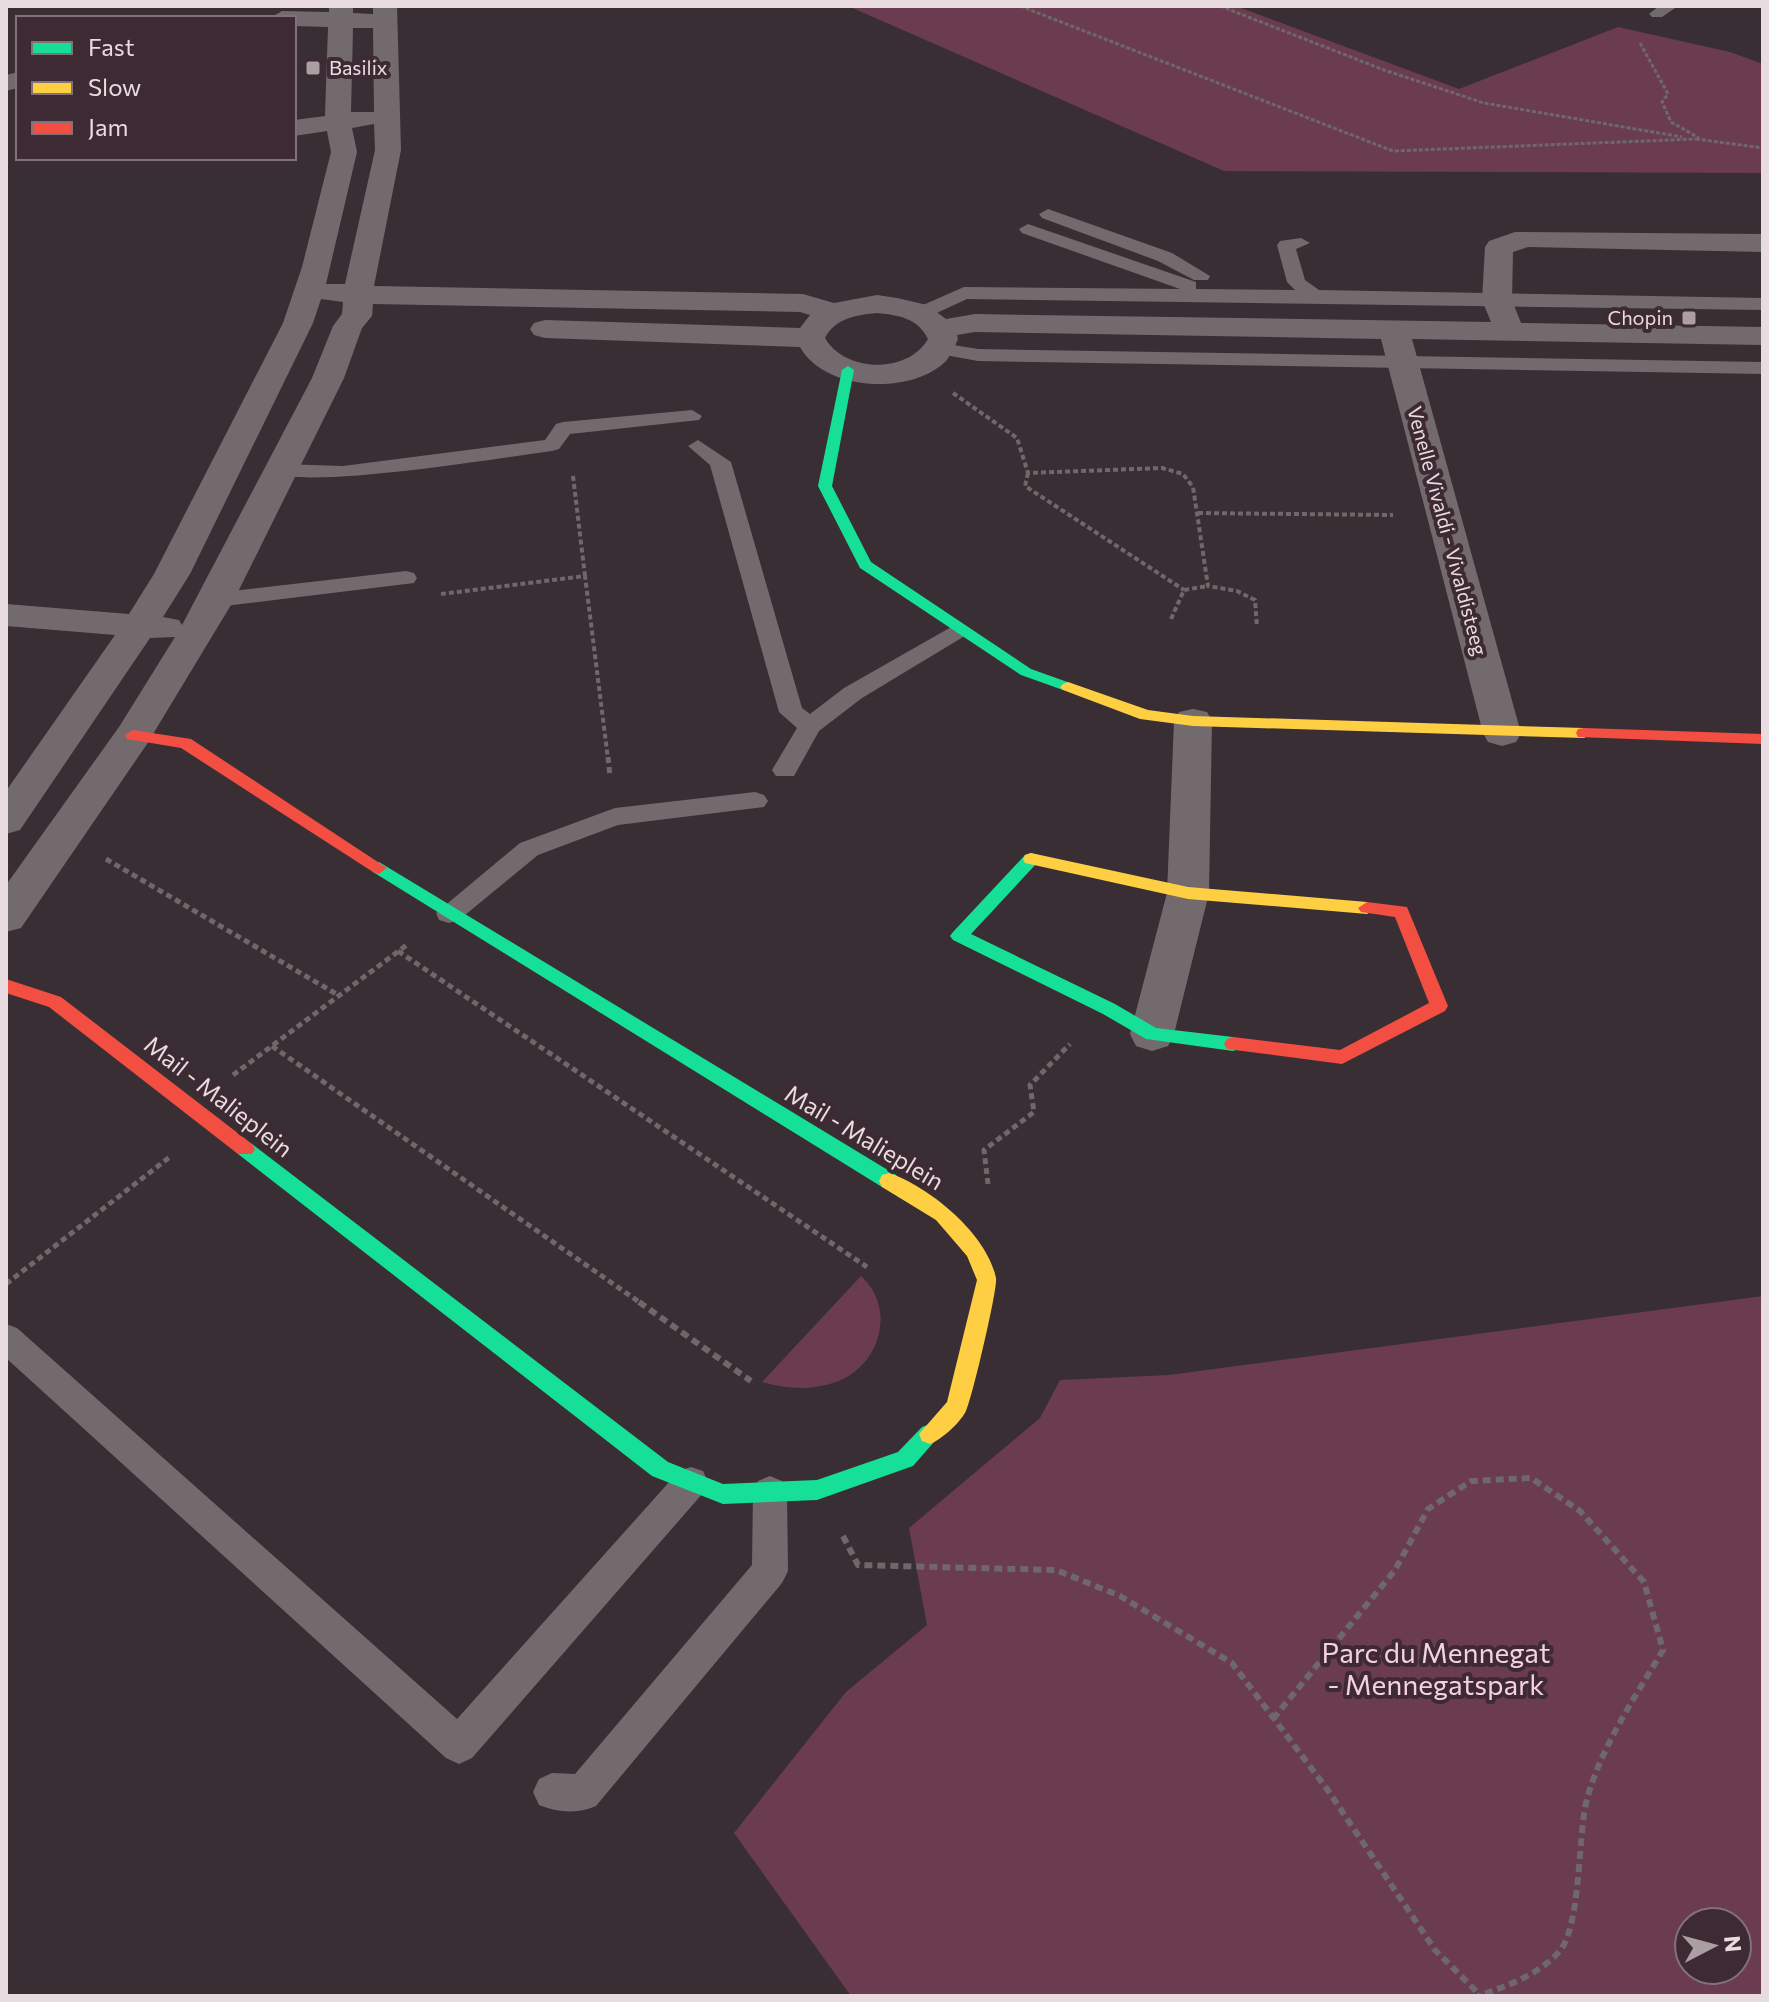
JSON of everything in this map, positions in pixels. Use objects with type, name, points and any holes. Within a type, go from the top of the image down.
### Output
[{"type":"street","points":[[6,820],[172,574],[303,310],[344,152],[338,123],[342,12]]},
{"type":"street","points":[[6,917],[133,735],[216,600],[328,378],[369,318],[388,150],[390,113],[386,13],[342,12],[296,17]]},
{"type":"street","points":[[296,128],[390,113]]},
{"type":"street","points":[[1510,332],[1498,302],[1499,247],[1525,238],[1763,243]]},
{"type":"street","points":[[1217,295],[1222,326]]},
{"type":"street","points":[[303,310],[315,328],[369,318],[416,298],[803,303],[834,313]]},
{"type":"street","points":[[930,339],[877,304],[834,313],[813,328],[810,338],[813,351],[820,356],[848,370],[870,373],[930,339],[975,323],[1222,326],[1398,345],[1510,332],[1763,336]]},
{"type":"street","points":[[369,318],[810,338]]},
{"type":"street","name":"Venelle Vivaldi - Vivaldisteeg","points":[[1398,345],[1502,733]]},
{"type":"street","points":[[848,370],[825,486],[865,565],[1026,672],[1146,715],[1193,721],[1763,739]]},
{"type":"street","points":[[6,615],[196,631]]},
{"type":"street","points":[[1152,1034],[1188,893],[1193,721]]},
{"type":"street","name":"Mail - Malieplein","points":[[6,986],[55,1002],[660,1469],[723,1494],[817,1490],[905,1459],[957,1407],[987,1280],[975,1251],[943,1214],[449,913],[185,743],[133,735]]},
{"type":"street","points":[[1031,859],[1188,893],[1401,911],[1439,1006],[1342,1057],[1152,1034],[1109,1009],[959,936],[1031,859]]},
{"type":"lane","points":[[1048,214],[1165,257],[1201,276],[1217,295]]},
{"type":"lane","points":[[1028,229],[1217,295]]},
{"type":"lane","points":[[1301,243],[1286,245],[1292,270],[1296,282],[1315,296]]},
{"type":"lane","points":[[1763,304],[1498,302],[1442,297],[964,293],[930,339],[978,355],[1398,345],[1763,368]]},
{"type":"lane","points":[[282,470],[343,472],[552,445],[563,428],[692,416]]},
{"type":"lane","points":[[698,446],[720,462],[791,712],[810,726]]},
{"type":"lane","points":[[216,600],[406,578]]},
{"type":"lane","points":[[785,770],[810,726],[853,693],[961,631]]},
{"type":"lane","points":[[449,913],[529,849],[615,817],[755,801]]},
{"type":"lane","points":[[6,1338],[459,1745],[691,1482]]},
{"type":"lane","points":[[552,1792],[583,1793],[770,1571],[770,1492]]},
{"type":"path","points":[[1020,6],[1393,151],[1696,139]]},
{"type":"path","points":[[1220,6],[1399,75],[1482,102],[1569,122],[1763,148]]},
{"type":"path","points":[[1664,10],[1635,16],[1629,23],[1631,31],[1668,94],[1662,102],[1671,122],[1704,140]]},
{"type":"path","points":[[930,339],[1017,438],[1028,473],[1025,486],[1184,590],[1208,586],[1237,591],[1255,600],[1257,627]]},
{"type":"path","points":[[572,468],[615,817]]},
{"type":"path","points":[[1028,473],[1162,468],[1183,474],[1193,487],[1208,586]]},
{"type":"path","points":[[1198,513],[1443,516]]},
{"type":"path","points":[[430,596],[585,576]]},
{"type":"path","points":[[1171,619],[1184,590]]},
{"type":"path","points":[[105,858],[338,995]]},
{"type":"path","points":[[449,913],[272,1046],[751,1381]]},
{"type":"path","points":[[398,951],[867,1267]]},
{"type":"path","points":[[984,1150],[1034,1112],[1030,1085],[1046,1067]]},
{"type":"path","points":[[6,1284],[212,1124]]},
{"type":"path","points":[[817,1490],[858,1565],[1056,1570],[1120,1596],[1232,1663],[1273,1719],[1327,1789],[1435,1950],[1479,1995],[1523,1980],[1561,1951],[1573,1913],[1586,1804],[1607,1746],[1663,1650],[1644,1582],[1580,1511],[1531,1478],[1471,1481],[1428,1509],[1395,1570],[1273,1719]]},
{"type":"green space","points":[[848,6],[1236,6],[1459,89],[1618,27],[1730,52],[1763,64],[1763,173],[1224,171]]},
{"type":"green space","points":[[861,1276],[872,1289],[881,1320],[873,1350],[864,1363],[836,1382],[817,1387],[790,1387],[762,1382]]},
{"type":"green space","name":"Parc du Mennegat - Mennegatspark","points":[[1763,1296],[1763,1996],[851,1996],[734,1833],[846,1692],[927,1625],[909,1528],[1040,1418],[1060,1380],[1169,1375]]},
{"type":"traffic: fast","points":[[848,370],[825,486],[865,565],[1026,672],[1068,687]]},
{"type":"traffic: fast","points":[[1031,859],[959,936],[1109,1009],[1152,1034],[1233,1044]]},
{"type":"traffic: fast","points":[[379,868],[889,1181]]},
{"type":"traffic: fast","points":[[245,1149],[660,1469],[723,1494],[817,1490],[905,1459],[930,1434]]},
{"type":"traffic: slow","points":[[1068,687],[1146,715],[1193,721],[1584,733]]},
{"type":"traffic: slow","points":[[1031,859],[1188,893],[1367,908]]},
{"type":"traffic: slow","points":[[889,1181],[943,1214],[975,1251],[987,1280],[957,1407],[930,1434]]},
{"type":"traffic: jam","points":[[1584,733],[1763,739]]},
{"type":"traffic: jam","points":[[133,735],[185,743],[379,868]]},
{"type":"traffic: jam","points":[[1233,1044],[1342,1057],[1439,1006],[1401,911],[1367,908]]},
{"type":"traffic: jam","points":[[6,986],[55,1002],[245,1149]]},
{"type":"place","name":"Basilix","points":[[313,68]]},
{"type":"place","name":"Chopin","points":[[1689,318]]}]
